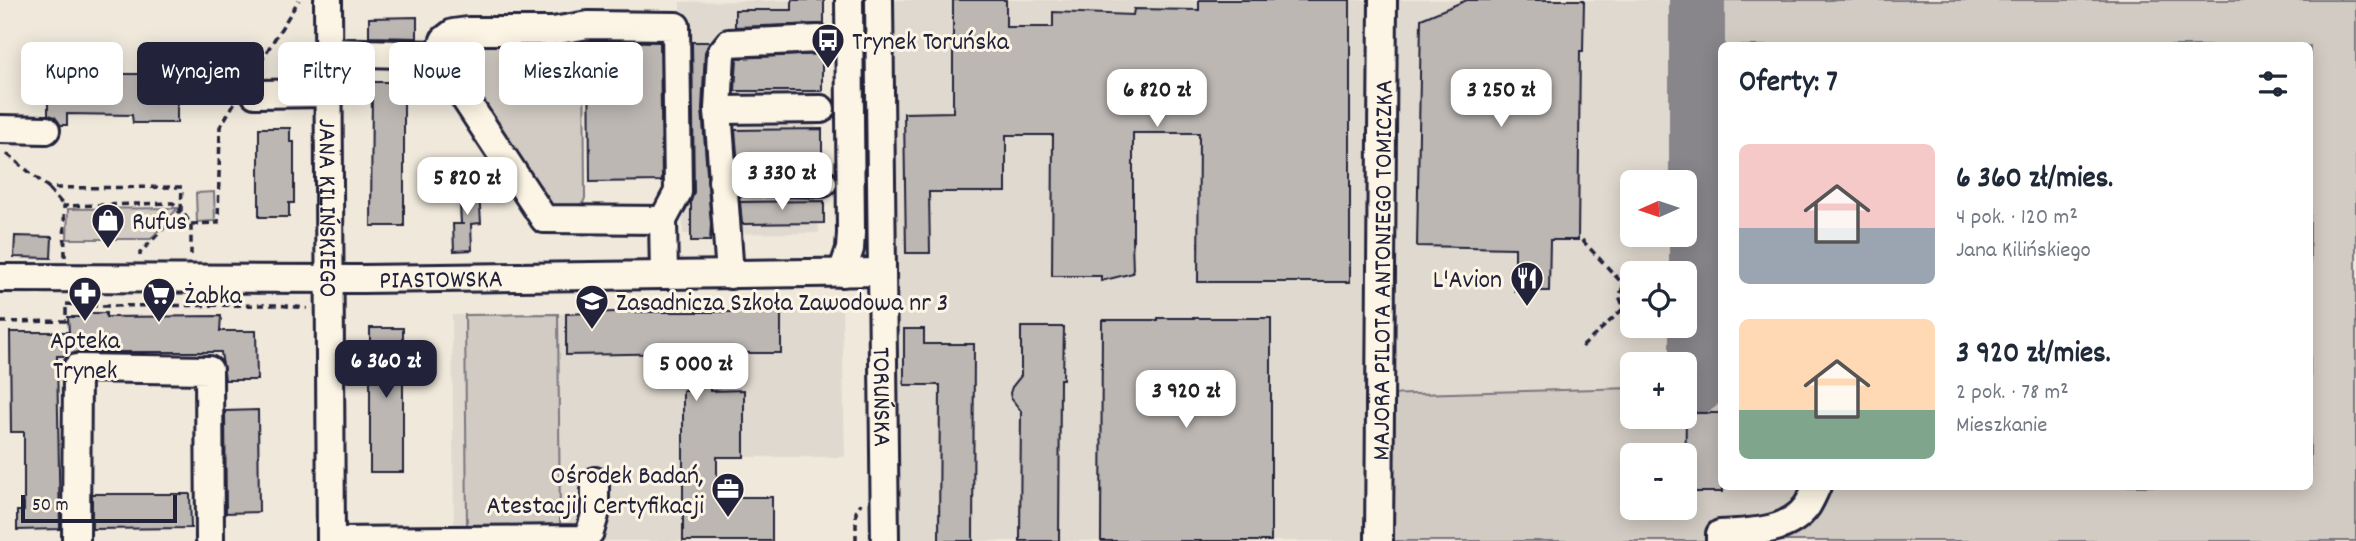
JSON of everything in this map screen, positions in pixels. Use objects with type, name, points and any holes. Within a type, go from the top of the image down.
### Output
[{"type":"street","name":"JANA KILIŃSKIEGO","points":[[328,0],[328,42]]},
{"type":"street","points":[[842,273],[850,249],[851,233],[849,0]]},
{"type":"street","name":"TORUŃSKA","points":[[879,0],[885,541]]},
{"type":"street","name":"MAJORA PILOTA ANTONIEGO TOMICZKA","points":[[1379,541],[1383,0]]},
{"type":"street","points":[[443,42],[453,33],[468,31],[553,31],[588,24],[676,26],[678,192],[663,220],[664,275]]},
{"type":"street","points":[[730,275],[718,110],[721,53],[729,43],[819,39]]},
{"type":"street","name":"JANA KILIŃSKIEGO","points":[[328,105],[331,541]]},
{"type":"street","points":[[469,105],[544,219],[663,220]]},
{"type":"street","points":[[718,110],[821,109]]},
{"type":"street","points":[[0,129],[46,130]]},
{"type":"street","points":[[722,181],[823,183]]},
{"type":"street","name":"PIASTOWSKA","points":[[0,278],[329,278],[881,272]]},
{"type":"street","points":[[76,541],[77,368],[209,370],[210,541]]},
{"type":"street","points":[[331,541],[585,538],[594,524],[595,481]]},
{"type":"street","points":[[1720,541],[1720,534],[1762,531],[1790,523],[1806,508],[1815,490]]},
{"type":"path","points":[[264,61],[299,0]]},
{"type":"path","points":[[191,224],[218,223],[219,127],[236,105]]},
{"type":"path","points":[[0,148],[49,188],[64,206],[65,266]]},
{"type":"path","points":[[49,188],[181,187],[181,210],[140,253],[140,266]]},
{"type":"path","points":[[64,206],[173,203],[191,224],[191,256]]},
{"type":"path","points":[[1582,240],[1620,281]]},
{"type":"path","points":[[0,322],[65,321],[66,304],[277,305],[307,309]]},
{"type":"path","points":[[1582,347],[1620,312]]},
{"type":"path","points":[[856,541],[856,512],[865,495]]},
{"type":"shaded area","points":[[813,0],[819,233],[683,234],[680,2]]},
{"type":"shaded area","points":[[879,0],[2356,0],[2356,541],[885,541]]},
{"type":"shaded area","points":[[1697,0],[2356,0],[2356,541],[1379,541],[1379,395],[1620,388],[1620,429],[1697,429]]},
{"type":"shaded area","points":[[584,31],[584,42],[499,42],[499,105],[584,105],[583,203],[575,206],[547,204],[482,105],[485,105],[485,42],[482,42]]},
{"type":"shaded area","points":[[214,192],[215,221],[197,222],[196,193]]},
{"type":"shaded area","points":[[178,208],[151,239],[67,239],[68,209]]},
{"type":"shaded area","points":[[842,310],[845,457],[683,457],[683,541],[357,541],[454,530],[452,315]]},
{"type":"shaded area","points":[[558,314],[560,525],[467,526],[465,315]]},
{"type":"building","points":[[792,0],[824,0],[824,24],[735,27],[735,10],[792,10]]},
{"type":"building","points":[[953,0],[1006,0],[1006,27],[1053,27],[1053,12],[1133,15],[1134,9],[1199,10],[1199,0],[1350,0],[1350,282],[1198,282],[1199,133],[1133,133],[1133,273],[1101,281],[1101,276],[1052,276],[1053,135],[1006,135],[1006,192],[929,192],[930,253],[906,253],[904,113],[953,112]]},
{"type":"building","points":[[1467,0],[1584,0],[1583,51],[1580,51],[1578,240],[1550,240],[1549,291],[1515,291],[1515,248],[1417,246],[1421,19]]},
{"type":"building","points":[[417,17],[417,38],[369,37],[369,18]]},
{"type":"building","points":[[589,41],[660,42],[662,181],[590,182],[589,105],[643,105],[643,42]]},
{"type":"building","points":[[692,42],[710,42],[705,52],[702,109],[710,241],[691,241],[691,201],[694,192]]},
{"type":"building","points":[[822,54],[822,91],[735,91],[737,58]]},
{"type":"building","points":[[123,74],[137,74],[137,105],[177,105],[177,123],[133,123],[132,115],[67,114],[67,125],[60,125],[55,117],[48,115],[48,105],[123,105]]},
{"type":"building","points":[[375,82],[389,82],[389,105],[404,105],[404,226],[371,226],[372,105],[375,105]]},
{"type":"building","points":[[259,128],[290,128],[290,142],[294,142],[294,203],[289,203],[289,217],[259,217]]},
{"type":"building","points":[[822,129],[822,164],[738,165],[735,130]]},
{"type":"building","points":[[459,184],[475,184],[479,191],[481,223],[471,224],[472,250],[454,251],[453,224],[461,224]]},
{"type":"building","points":[[824,201],[824,223],[742,224],[740,202]]},
{"type":"building","points":[[15,236],[52,237],[51,258],[14,257]]},
{"type":"building","points":[[781,312],[781,353],[710,353],[710,391],[744,390],[744,457],[717,457],[717,497],[772,497],[772,541],[683,541],[683,391],[690,391],[689,353],[566,355],[566,314]]},
{"type":"building","points":[[80,313],[106,313],[106,317],[221,316],[220,331],[256,331],[257,380],[225,380],[221,352],[77,352],[68,356],[57,356],[60,529],[17,530],[17,511],[24,511],[24,432],[11,432],[10,332],[69,332],[68,317],[80,317]]},
{"type":"building","points":[[1271,318],[1271,541],[1101,541],[1102,320]]},
{"type":"building","points":[[1021,327],[1064,327],[1063,379],[1060,379],[1059,541],[1020,541],[1021,411],[1010,393],[1021,376]]},
{"type":"building","points":[[370,328],[403,328],[403,472],[370,472]]},
{"type":"building","points":[[904,329],[924,329],[924,344],[974,344],[973,541],[939,541],[940,385],[904,385]]},
{"type":"building","points":[[258,410],[259,512],[226,513],[225,411]]},
{"type":"building","points":[[1697,413],[1718,413],[1718,490],[1722,492],[1697,492],[1697,443],[1686,443],[1686,429],[1697,429]]},
{"type":"building","points":[[92,494],[190,494],[191,528],[92,529]]},
{"type":"taxiway","points":[[1697,0],[1697,352]]},
{"type":"place","name":"Trynek Toruńska","points":[[828,70]]},
{"type":"place","name":"Rufus","points":[[108,250]]},
{"type":"place","name":"L'Avion","points":[[1527,308]]},
{"type":"place","name":"Apteka Trynek","points":[[85,323]]},
{"type":"place","name":"Żabka","points":[[159,324]]},
{"type":"place","name":"Zasadnicza Szkoła Zawodowa nr 3","points":[[592,331]]},
{"type":"place","name":"Ośrodek Badań, Atestacji i Certyfikacji","points":[[728,519]]}]
